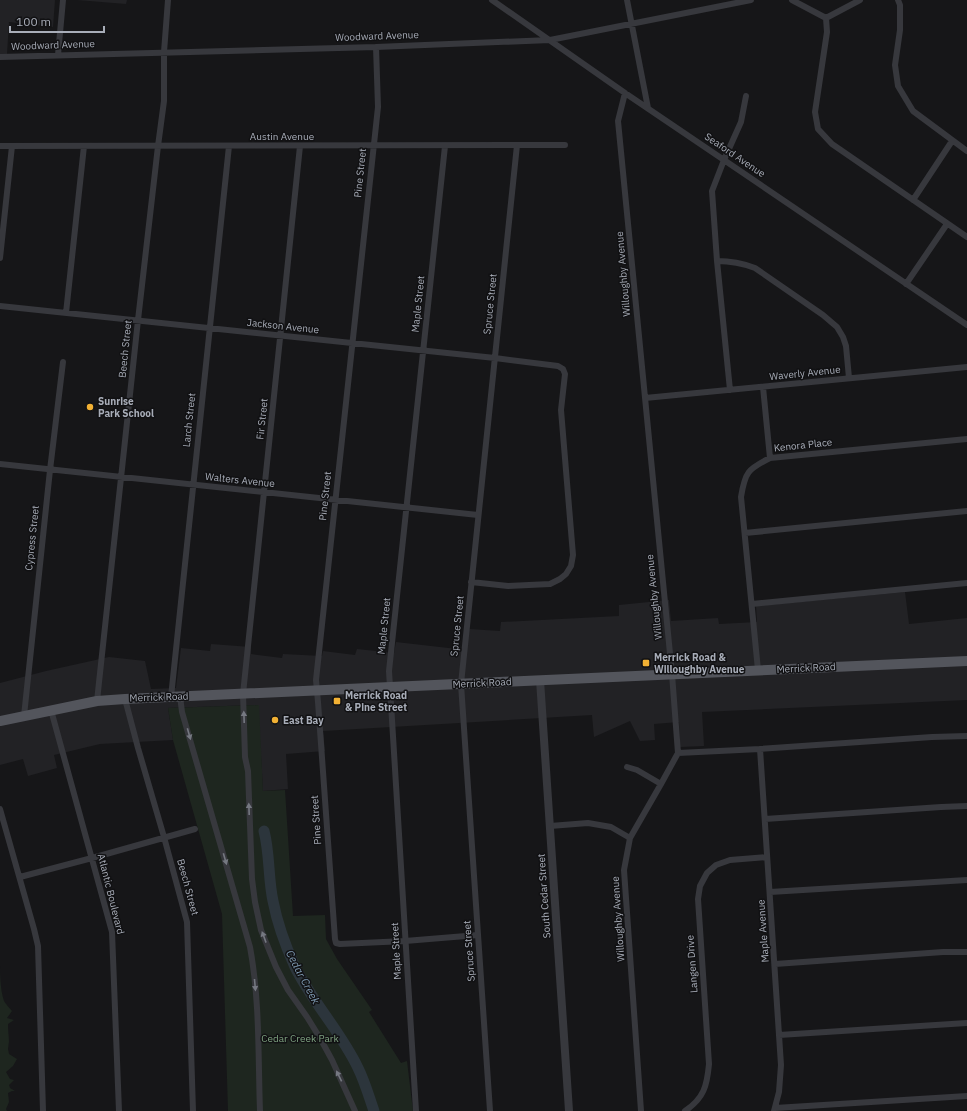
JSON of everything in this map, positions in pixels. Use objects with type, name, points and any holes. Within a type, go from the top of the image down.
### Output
[{"type":"main road","name":"Merrick Road","points":[[0,721],[97,701],[125,698],[391,688],[967,661]]},
{"type":"street","points":[[58,55],[63,0]]},
{"type":"street","name":"Beech Street","points":[[97,701],[138,320],[164,101],[164,52],[168,0]]},
{"type":"street","name":"Seaford Avenue","points":[[492,0],[625,94],[648,108],[967,325]]},
{"type":"street","points":[[627,0],[648,108]]},
{"type":"street","name":"Woodward Avenue","points":[[0,57],[376,47],[550,40],[751,0]]},
{"type":"street","points":[[792,0],[826,18]]},
{"type":"street","points":[[826,18],[860,0]]},
{"type":"street","points":[[898,0],[900,5],[900,30],[895,65],[898,86],[913,111],[967,151]]},
{"type":"street","points":[[826,18],[827,32],[815,112],[818,128],[832,144],[967,237]]},
{"type":"street","name":"Pine Street","points":[[376,47],[378,107],[316,676],[316,691],[336,943],[405,941]]},
{"type":"street","name":"Willoughby Avenue","points":[[625,94],[618,121],[672,674],[678,753],[630,838],[624,870],[641,1111]]},
{"type":"street","points":[[730,390],[717,261],[712,190],[741,122],[746,96]]},
{"type":"street","points":[[913,200],[952,140]]},
{"type":"street","name":"Spruce Street","points":[[490,1111],[461,684],[517,145]]},
{"type":"street","name":"Austin Avenue","points":[[0,146],[565,145]]},
{"type":"street","points":[[0,258],[12,146]]},
{"type":"street","points":[[66,313],[84,146]]},
{"type":"street","name":"Larch Street","points":[[229,146],[192,485],[176,697],[182,712],[243,922],[252,960],[256,994],[260,1111]]},
{"type":"street","name":"Fir Street","points":[[300,146],[243,694],[245,746],[248,771],[252,879],[261,930],[276,967],[288,990],[323,1043],[356,1111]]},
{"type":"street","name":"Maple Street","points":[[416,1111],[389,672],[445,146]]},
{"type":"street","points":[[906,284],[947,224]]},
{"type":"street","points":[[717,261],[736,262],[755,268],[823,315],[837,327],[846,346],[849,378]]},
{"type":"street","name":"Jackson Avenue","points":[[0,306],[495,358],[558,366],[563,369],[565,374],[561,410],[574,555],[571,566],[566,574],[550,584],[508,586],[471,582]]},
{"type":"street","name":"Cypress Street","points":[[24,716],[63,362]]},
{"type":"street","name":"Waverly Avenue","points":[[645,398],[967,367]]},
{"type":"street","points":[[763,387],[770,458]]},
{"type":"street","name":"Kenora Place","points":[[758,670],[741,497],[743,481],[748,472],[755,466],[770,458],[967,439]]},
{"type":"street","name":"Walters Avenue","points":[[0,464],[478,515]]},
{"type":"street","points":[[744,533],[967,511]]},
{"type":"street","points":[[752,604],[967,583]]},
{"type":"street","name":"South Cedar Street","points":[[540,680],[569,1111]]},
{"type":"street","name":"Beech Street","points":[[125,698],[187,922],[193,1111]]},
{"type":"street","name":"Atlantic Boulevard","points":[[51,710],[112,932],[118,1111]]},
{"type":"street","points":[[678,753],[967,736]]},
{"type":"street","name":"Maple Avenue","points":[[760,749],[780,1035],[781,1078],[774,1110]]},
{"type":"street","points":[[627,767],[637,770],[661,784]]},
{"type":"street","points":[[765,819],[967,806]]},
{"type":"street","points":[[0,809],[38,946],[43,1111]]},
{"type":"street","points":[[550,826],[588,823],[611,827],[630,838]]},
{"type":"street","points":[[20,877],[194,829]]},
{"type":"street","name":"Langen Drive","points":[[685,1111],[694,1105],[703,1092],[708,1079],[709,1064],[698,899],[700,886],[707,873],[716,865],[730,860],[767,858]]},
{"type":"street","points":[[770,892],[941,880],[967,880]]},
{"type":"street","points":[[405,941],[478,935]]},
{"type":"street","points":[[775,964],[943,952],[967,952]]},
{"type":"street","points":[[780,1035],[967,1023]]},
{"type":"street","points":[[774,1110],[967,1096]]},
{"type":"shaded area","points":[[0,0],[55,0],[53,27],[9,22],[7,54],[0,54]]},
{"type":"shaded area","points":[[77,0],[127,0],[126,4]]},
{"type":"shaded area","points":[[905,592],[909,624],[967,618],[967,700],[702,712],[704,746],[680,747],[679,722],[654,724],[655,740],[640,741],[630,721],[594,737],[592,715],[323,731],[325,751],[286,754],[288,789],[263,791],[258,705],[168,708],[173,740],[100,744],[54,755],[57,768],[28,776],[23,759],[0,765],[0,683],[109,657],[145,661],[151,689],[176,688],[181,648],[210,651],[211,644],[251,647],[251,654],[282,658],[283,654],[322,656],[323,651],[355,655],[357,649],[394,653],[396,642],[466,650],[469,629],[500,631],[501,622],[619,616],[619,605],[669,600],[671,621],[718,618],[719,624],[757,622],[756,606]]},
{"type":"green space","name":"Cedar Creek Park","points":[[259,705],[263,791],[285,790],[293,916],[325,915],[326,939],[337,959],[372,1010],[369,1012],[401,1063],[407,1061],[413,1111],[228,1111],[222,914],[173,740],[168,708]]},
{"type":"green space","points":[[0,981],[4,1001],[12,1011],[7,1018],[14,1020],[8,1024],[9,1054],[17,1059],[13,1066],[6,1072],[10,1079],[14,1080],[9,1085],[10,1088],[15,1091],[8,1093],[9,1102],[6,1109],[7,1111],[0,1111]]},
{"type":"waterway","name":"Cedar Creek","points":[[264,831],[273,901],[279,926],[288,951],[302,980],[344,1042],[358,1068],[374,1111]]},
{"type":"place","name":"Sunrise Park School","points":[[90,407]]},
{"type":"place","name":"Merrick Road & Willoughby Avenue","points":[[646,663]]},
{"type":"place","name":"Merrick Road & Pine Street","points":[[337,701]]},
{"type":"place","name":"East Bay","points":[[275,720]]}]
